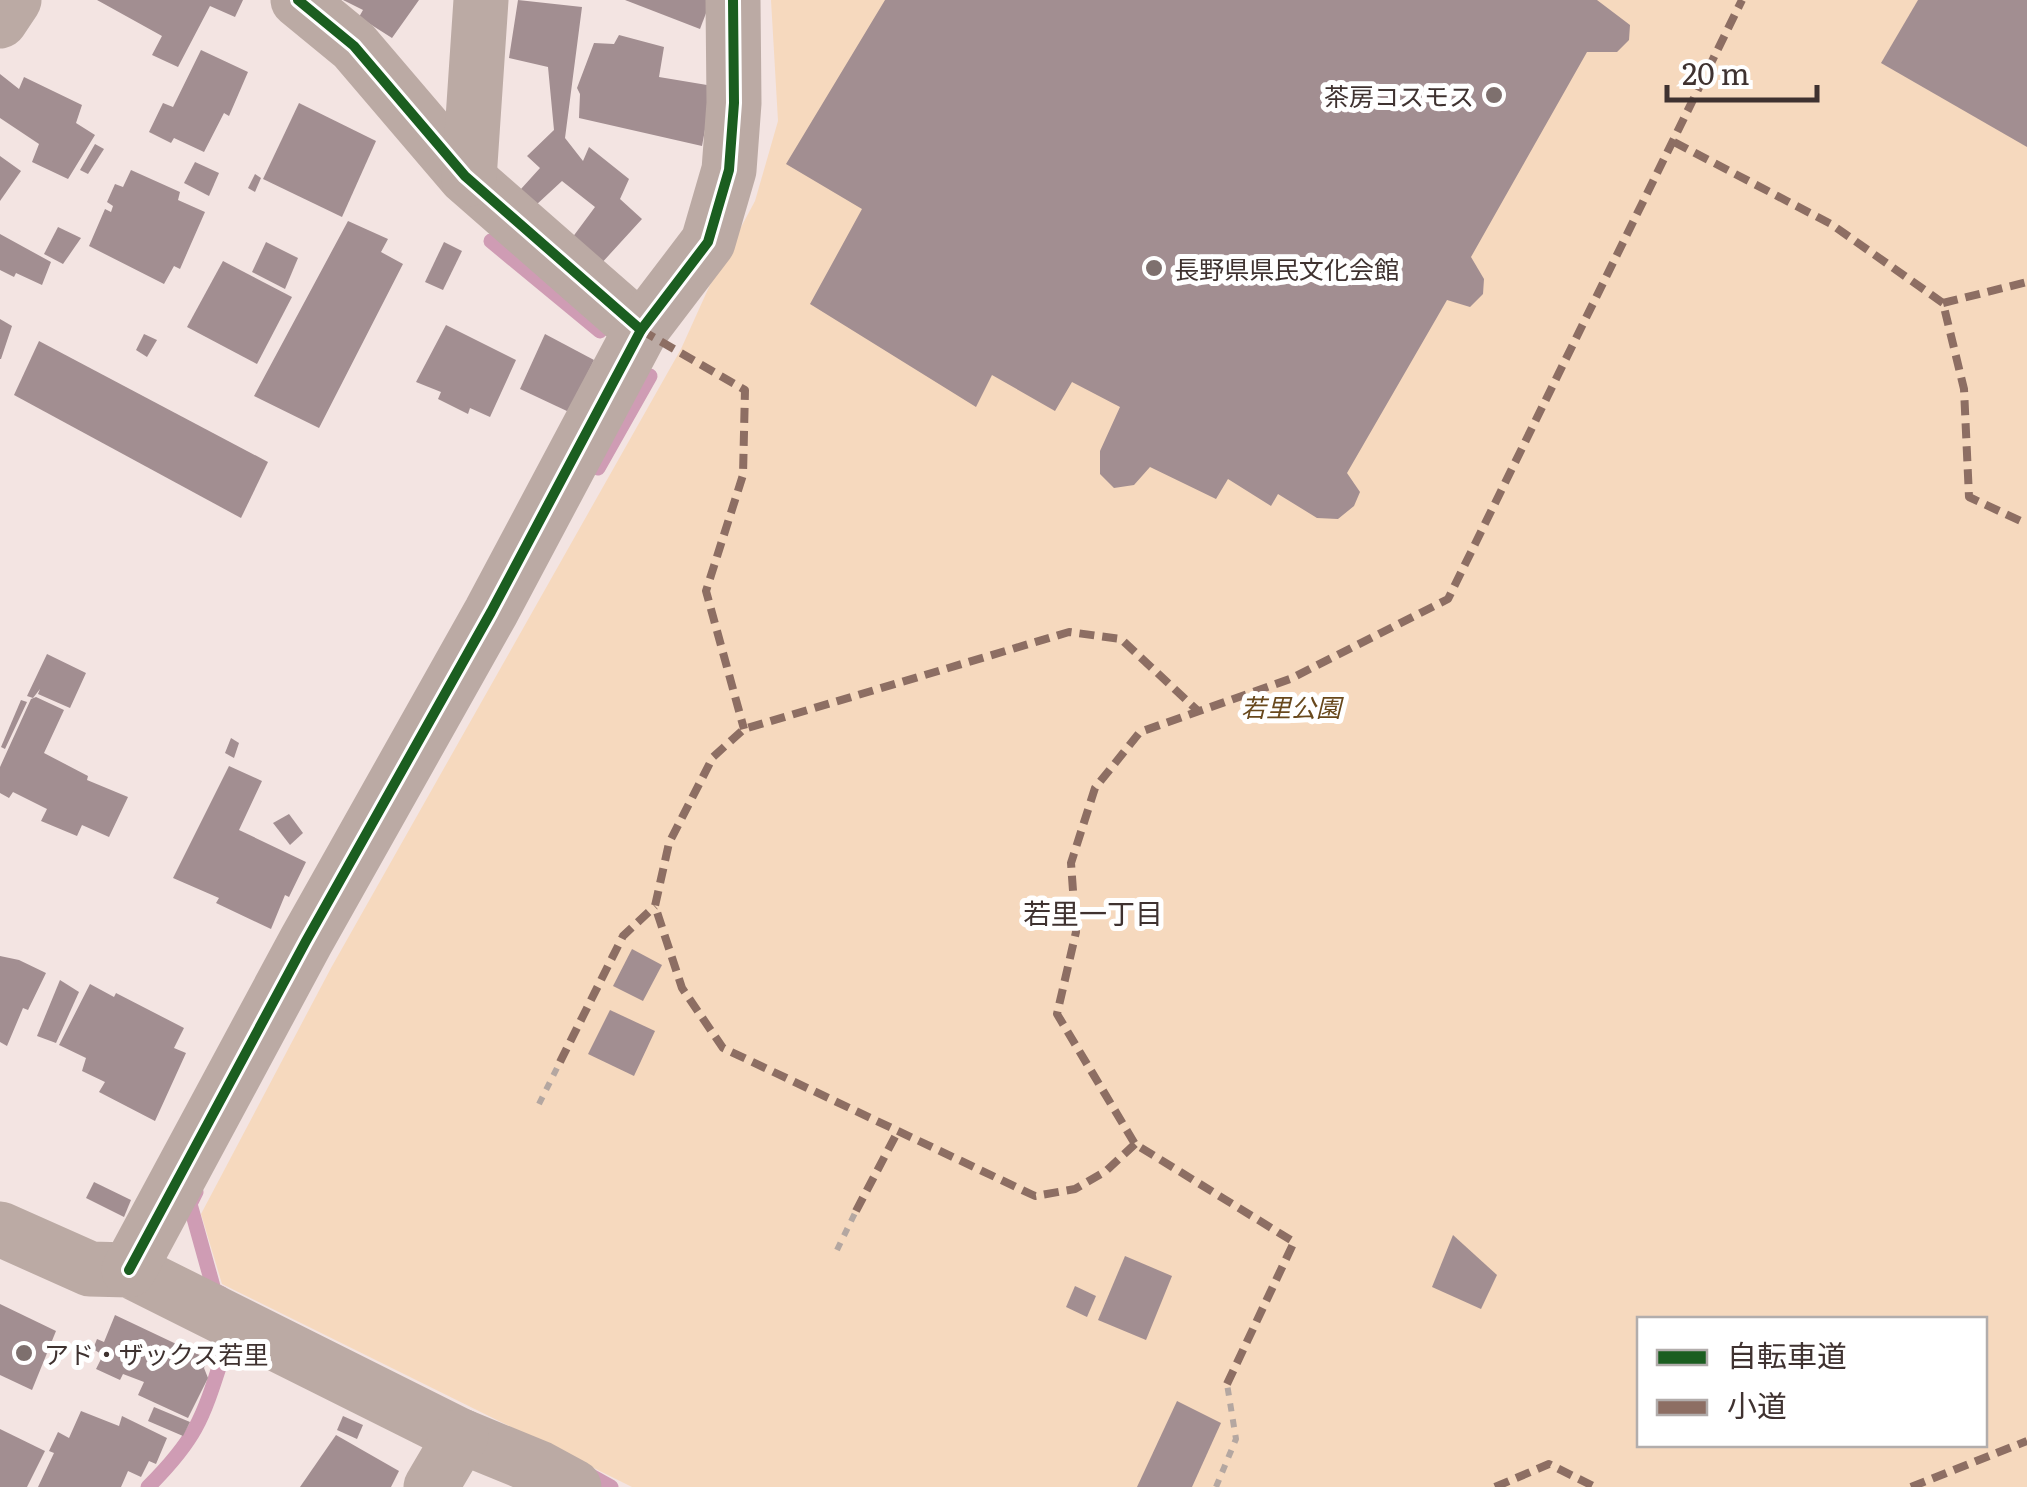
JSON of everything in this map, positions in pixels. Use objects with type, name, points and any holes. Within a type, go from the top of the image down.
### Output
[{"type":"street","points":[[0,21],[14,0]]},
{"type":"street","points":[[298,0],[354,46],[468,179],[641,330]]},
{"type":"street","points":[[468,179],[481,0]]},
{"type":"street","points":[[129,1270],[306,941],[491,612],[641,330],[708,242],[729,170],[734,103],[734,0]]},
{"type":"street","points":[[0,1229],[90,1269],[129,1270],[461,1436],[574,1487]]},
{"type":"street","points":[[430,1487],[461,1436]]},
{"type":"path","points":[[539,1104],[560,1062]]},
{"type":"path","points":[[837,1250],[856,1211]]},
{"type":"path","points":[[1216,1487],[1236,1439],[1227,1384]]},
{"type":"green space","name":"若里公園","points":[[771,0],[2027,0],[2027,1487],[632,1487],[222,1284],[201,1214],[331,968],[681,349],[755,201],[778,121]]},
{"type":"building","points":[[97,0],[243,0],[235,17],[210,6],[178,67],[152,55],[162,36]]},
{"type":"building","points":[[343,0],[419,0],[392,38],[359,17],[363,10]]},
{"type":"building","points":[[518,0],[582,7],[565,138],[583,161],[589,147],[629,179],[620,199],[642,219],[599,266],[572,238],[595,207],[562,181],[536,205],[521,189],[540,168],[527,156],[554,130],[548,67],[509,58]]},
{"type":"building","points":[[625,0],[711,0],[700,29]]},
{"type":"building","name":"長野県県民文化会館","points":[[885,0],[1597,0],[1630,25],[1629,40],[1617,52],[1587,52],[1471,257],[1484,279],[1483,294],[1470,307],[1447,300],[1347,473],[1360,492],[1354,506],[1338,519],[1317,518],[1278,494],[1271,506],[1228,479],[1216,499],[1150,467],[1134,485],[1114,488],[1100,474],[1100,451],[1120,407],[1072,382],[1055,411],[992,375],[976,407],[810,304],[862,209],[786,164]]},
{"type":"building","points":[[1918,0],[2027,0],[2027,147],[1881,63]]},
{"type":"building","points":[[619,35],[664,47],[659,77],[713,86],[702,146],[579,118],[577,88],[594,43],[614,44]]},
{"type":"building","points":[[201,50],[248,72],[229,116],[224,113],[204,152],[149,132],[163,103],[173,107]]},
{"type":"building","points":[[0,74],[19,89],[24,77],[82,105],[76,123],[95,135],[68,179],[32,162],[39,144],[0,118]]},
{"type":"building","points":[[299,103],[376,141],[342,217],[263,179]]},
{"type":"building","points":[[95,144],[104,149],[88,174],[80,170]]},
{"type":"building","points":[[0,156],[21,171],[0,201]]},
{"type":"building","points":[[195,162],[219,173],[209,196],[184,183]]},
{"type":"building","points":[[131,170],[180,192],[178,200],[205,212],[180,269],[174,266],[164,284],[89,246],[105,209],[111,212],[113,206],[107,202],[115,184],[123,187]]},
{"type":"building","points":[[255,174],[261,178],[255,192],[248,188]]},
{"type":"building","points":[[348,221],[388,239],[381,252],[403,264],[319,428],[254,396]]},
{"type":"building","points":[[58,227],[81,238],[63,264],[44,254]]},
{"type":"building","points":[[0,234],[51,262],[42,285],[0,270]]},
{"type":"building","points":[[266,242],[298,258],[285,289],[252,272]]},
{"type":"building","points":[[444,242],[462,251],[443,290],[425,282]]},
{"type":"building","points":[[223,261],[292,297],[257,364],[187,327]]},
{"type":"building","points":[[0,319],[12,326],[1,359],[0,359]]},
{"type":"building","points":[[446,325],[516,360],[490,417],[470,408],[468,414],[438,399],[441,392],[416,382]]},
{"type":"building","points":[[144,334],[157,340],[147,357],[136,350]]},
{"type":"building","points":[[545,334],[594,360],[569,412],[520,389]]},
{"type":"building","points":[[39,341],[268,462],[241,518],[14,395]]},
{"type":"building","points":[[47,654],[86,673],[70,708],[38,694],[40,689],[33,698],[27,696]]},
{"type":"building","points":[[36,697],[64,710],[44,753],[88,776],[87,780],[128,797],[109,837],[82,825],[77,836],[41,821],[47,809],[13,792],[9,798],[0,793],[0,767],[31,699]]},
{"type":"building","points":[[21,700],[27,702],[5,749],[1,747]]},
{"type":"building","points":[[231,738],[239,743],[234,758],[225,753]]},
{"type":"building","points":[[229,766],[262,781],[239,830],[306,862],[289,897],[285,895],[271,929],[216,903],[219,898],[173,878]]},
{"type":"building","points":[[289,814],[303,833],[290,845],[273,823]]},
{"type":"building","points":[[632,949],[662,965],[643,1001],[613,986]]},
{"type":"building","points":[[0,956],[46,973],[28,1010],[23,1008],[7,1046],[0,1042]]},
{"type":"building","points":[[60,980],[79,992],[56,1043],[37,1036]]},
{"type":"building","points":[[90,984],[184,1028],[174,1048],[186,1053],[155,1121],[99,1092],[105,1082],[82,1071],[86,1058],[59,1045]]},
{"type":"building","points":[[610,1010],[655,1031],[634,1076],[588,1054]]},
{"type":"building","points":[[94,1182],[131,1200],[124,1217],[86,1198]]},
{"type":"building","points":[[1453,1235],[1497,1275],[1481,1309],[1432,1287]]},
{"type":"building","points":[[1125,1256],[1172,1276],[1146,1340],[1098,1320]]},
{"type":"building","points":[[1075,1286],[1096,1296],[1087,1317],[1066,1307]]},
{"type":"building","name":"アド・ザックス若里","points":[[0,1304],[56,1331],[32,1390],[0,1375]]},
{"type":"building","points":[[115,1315],[208,1359],[204,1368],[208,1378],[188,1418],[138,1395],[144,1382],[123,1374],[120,1380],[96,1369],[103,1355],[93,1349],[97,1339],[104,1342]]},
{"type":"building","points":[[1177,1401],[1221,1423],[1192,1487],[1137,1487]]},
{"type":"building","points":[[154,1407],[190,1422],[183,1436],[148,1421]]},
{"type":"building","points":[[81,1411],[119,1426],[122,1416],[167,1438],[156,1464],[149,1461],[141,1477],[128,1471],[121,1487],[38,1487],[54,1453],[49,1451],[58,1432],[69,1438]]},
{"type":"building","points":[[343,1416],[363,1425],[357,1439],[337,1430]]},
{"type":"building","points":[[0,1429],[45,1451],[27,1487],[0,1487]]},
{"type":"building","points":[[336,1435],[399,1471],[391,1487],[300,1487]]},
{"type":"waterway","points":[[491,241],[600,331]]},
{"type":"waterway","points":[[598,468],[650,376]]},
{"type":"waterway","points":[[196,1192],[190,1204],[214,1290],[222,1294]]},
{"type":"waterway","points":[[148,1487],[187,1442],[209,1398],[222,1358]]},
{"type":"waterway","points":[[584,1472],[611,1487]]},
{"type":"marked path","points":[[1227,1384],[1294,1242],[1135,1144],[1057,1014],[1076,932],[1071,863],[1095,788],[1140,732],[1290,679],[1448,599],[1742,0]]},
{"type":"marked path","points":[[1674,142],[1831,224],[1943,303],[1964,389],[1969,497],[2027,524]]},
{"type":"marked path","points":[[1943,303],[2027,282]]},
{"type":"marked path","points":[[641,330],[745,390],[743,475],[706,591],[744,729]]},
{"type":"marked path","points":[[1135,1144],[1106,1171],[1075,1189],[1035,1196],[723,1048],[682,988],[655,906],[669,843],[713,757],[744,729],[1069,632],[1121,639],[1198,711]]},
{"type":"marked path","points":[[560,1062],[623,936],[655,906]]},
{"type":"marked path","points":[[856,1211],[898,1131]]},
{"type":"marked path","points":[[1911,1487],[2027,1441]]},
{"type":"marked path","points":[[1495,1487],[1549,1464],[1595,1487]]},
{"type":"cycle path","points":[[298,0],[354,46],[465,176],[641,330]]},
{"type":"cycle path","points":[[129,1270],[306,941],[491,612],[641,330],[708,242],[729,170],[734,103],[733,0]]},
{"type":"place","name":"茶房コスモス","points":[[1494,95]]},
{"type":"place","name":"長野県県民文化会館","points":[[1154,268]]},
{"type":"place","name":"アド・ザックス若里","points":[[24,1353]]},
{"type":"district","name":"若里一丁目","points":[[1093,912]]}]
